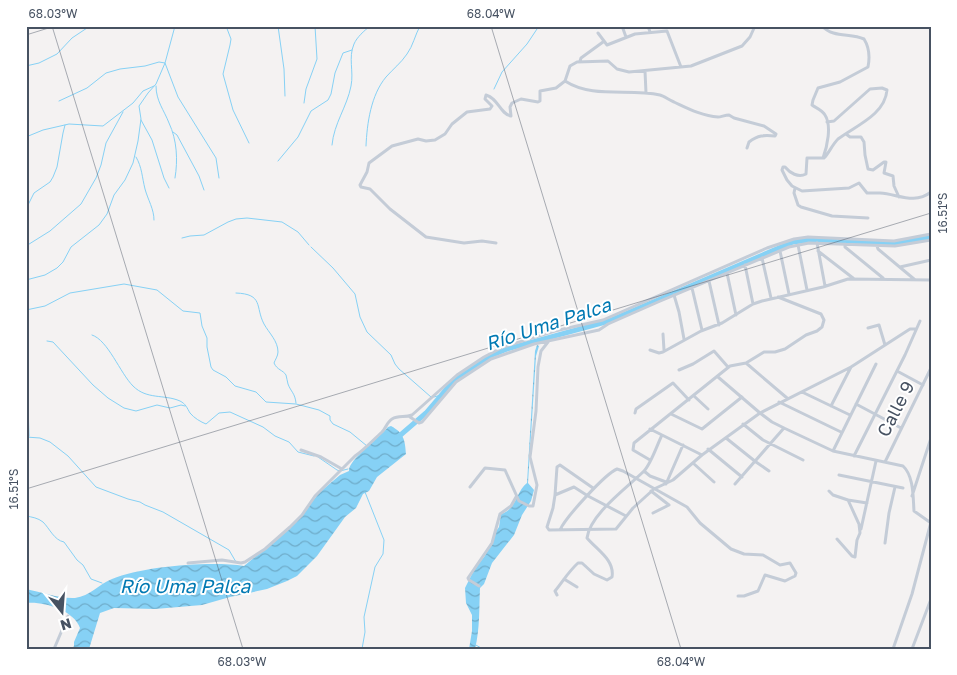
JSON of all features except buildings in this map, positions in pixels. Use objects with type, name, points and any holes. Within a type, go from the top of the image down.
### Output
[{"type":"street","points":[[622,26],[626,37]]},
{"type":"street","points":[[648,26],[650,32]]},
{"type":"street","points":[[496,243],[482,241],[464,243],[426,237],[390,209],[370,189],[361,187],[360,185],[367,172],[368,165],[392,146],[418,139],[426,141],[435,140],[445,134],[452,124],[467,112],[490,109],[492,106],[485,99],[486,95],[493,98],[510,117],[512,115],[510,107],[512,103],[521,98],[540,101],[540,91],[556,88],[566,81],[570,66],[580,62],[608,62],[622,71],[629,72],[698,63],[742,46],[750,37],[755,26]]},
{"type":"street","points":[[822,26],[835,35],[864,38],[870,59],[868,67],[864,70],[840,82],[822,86],[816,92],[812,105],[824,113],[827,122],[827,141],[823,158]]},
{"type":"street","points":[[598,33],[603,42],[609,45],[626,37],[665,30],[668,32],[681,66]]},
{"type":"street","points":[[580,62],[581,58],[603,42]]},
{"type":"street","points":[[644,71],[646,93]]},
{"type":"street","points":[[566,81],[586,89],[661,95],[693,111],[716,116],[729,115],[764,126],[776,134],[775,136],[762,135],[757,137],[749,142],[747,148]]},
{"type":"street","points":[[823,158],[838,140],[876,112],[883,102],[887,90],[882,88],[870,89],[834,120],[827,122]]},
{"type":"street","points":[[846,134],[850,137],[861,137],[864,141],[868,169],[873,170],[886,162],[884,173],[893,177],[894,186],[899,197]]},
{"type":"street","points":[[823,158],[807,158],[806,174],[801,176],[794,175],[785,167],[781,168],[787,180],[795,188],[802,191],[849,188],[859,183],[867,193],[880,193],[913,200],[923,198],[931,192]]},
{"type":"street","points":[[795,188],[798,205],[801,207],[832,216],[868,218]]},
{"type":"street","points":[[409,417],[425,405],[437,391],[464,370],[503,347],[554,331],[603,320],[794,238],[894,241],[929,235],[928,232],[931,229]]},
{"type":"street","points":[[188,563],[222,560],[241,563],[265,549],[290,527],[311,500],[355,456],[362,452],[392,420],[400,416],[422,422],[456,382],[491,359],[522,348],[600,330],[608,324],[798,244],[898,246],[931,240]]},
{"type":"street","points":[[817,243],[825,286]]},
{"type":"street","points":[[798,244],[807,290]]},
{"type":"street","points":[[845,244],[845,247],[883,278]]},
{"type":"street","points":[[877,246],[878,249],[914,279]]},
{"type":"street","points":[[780,251],[789,294]]},
{"type":"street","points":[[818,251],[853,278]]},
{"type":"street","points":[[762,258],[771,298]]},
{"type":"street","points":[[900,267],[902,265],[931,260]]},
{"type":"street","points":[[745,265],[753,304]]},
{"type":"street","points":[[727,273],[736,315]]},
{"type":"street","points":[[650,350],[659,353],[702,330],[719,325],[753,304],[771,298],[853,278],[931,280]]},
{"type":"street","points":[[709,281],[719,325]]},
{"type":"street","points":[[692,288],[702,330]]},
{"type":"street","points":[[674,296],[684,339]]},
{"type":"street","points":[[650,460],[634,451],[632,447],[634,443],[728,367],[746,363],[764,352],[775,352],[785,349],[822,327],[824,320],[821,314],[778,297]]},
{"type":"street","points":[[854,456],[920,321]]},
{"type":"street","points":[[868,328],[879,325],[885,345]]},
{"type":"street","points":[[593,488],[560,465],[557,467],[553,508],[547,527],[549,530],[616,529],[626,516],[653,490],[673,480],[708,449],[726,438],[743,424],[779,402],[851,367],[910,329],[916,329]]},
{"type":"street","points":[[663,334],[664,350]]},
{"type":"street","points":[[470,487],[485,468],[505,470],[520,502],[533,506],[537,485],[530,457],[536,411],[538,367],[543,348],[548,342]]},
{"type":"street","points":[[679,370],[714,351],[728,367]]},
{"type":"street","points":[[746,363],[787,398]]},
{"type":"street","points":[[833,450],[876,364]]},
{"type":"street","points":[[831,406],[851,367]]},
{"type":"street","name":"Calle 9","points":[[885,462],[931,368]]},
{"type":"street","points":[[897,371],[923,385]]},
{"type":"street","points":[[718,376],[760,413],[784,428],[833,450],[903,466],[906,469],[914,511],[931,522],[912,594],[893,649]]},
{"type":"street","points":[[635,413],[636,409],[673,383],[689,400]]},
{"type":"street","points":[[801,392],[850,414]]},
{"type":"street","points":[[694,396],[708,410]]},
{"type":"street","points":[[671,414],[702,429],[742,397]]},
{"type":"street","points":[[779,402],[841,432]]},
{"type":"street","points":[[856,404],[901,428]]},
{"type":"street","points":[[743,424],[763,440],[803,460]]},
{"type":"street","points":[[735,484],[784,428]]},
{"type":"street","points":[[650,429],[702,455]]},
{"type":"street","points":[[557,595],[555,591],[568,572],[580,562],[598,576],[607,580],[612,577],[613,570],[608,560],[587,538],[589,529],[608,506],[644,471],[662,435]]},
{"type":"street","points":[[726,438],[770,471]]},
{"type":"street","points":[[912,496],[931,438]]},
{"type":"street","points":[[666,483],[683,445]]},
{"type":"street","points":[[708,449],[742,477]]},
{"type":"street","points":[[301,450],[321,456],[334,466],[342,469]]},
{"type":"street","points":[[926,452],[931,454]]},
{"type":"street","points":[[837,539],[855,557],[876,461]]},
{"type":"street","points":[[693,463],[714,482]]},
{"type":"street","points":[[560,530],[593,488],[606,475],[617,470],[636,477],[669,505],[653,513]]},
{"type":"street","points":[[644,471],[650,476],[666,483]]},
{"type":"street","points":[[839,475],[904,488]]},
{"type":"street","points":[[555,495],[574,487],[626,516]]},
{"type":"street","points":[[885,543],[889,513],[896,487]]},
{"type":"street","points":[[653,490],[687,508],[731,549],[744,554],[763,555],[780,565],[790,563],[796,573],[785,581],[765,575],[758,591],[738,596]]},
{"type":"street","points":[[829,491],[833,495],[848,500],[867,503]]},
{"type":"street","points":[[480,586],[468,578],[492,543],[500,514],[511,506],[516,496]]},
{"type":"street","points":[[848,500],[859,524],[860,533]]},
{"type":"street","points":[[564,579],[577,587]]},
{"type":"street","points":[[912,649],[931,599]]},
{"type":"street","points":[[54,649],[68,616]]},
{"type":"water","points":[[537,345],[539,346],[536,356],[528,483],[534,490],[531,501],[522,515],[514,535],[492,563],[484,584],[480,588],[477,641],[475,649],[469,649],[472,615],[466,603],[465,588],[475,568],[493,542],[494,534],[499,527],[501,514],[510,508],[523,486],[527,483],[535,351]]},
{"type":"water","name":"Río Uma Palca","points":[[391,426],[399,431],[403,437],[406,454],[377,477],[369,491],[363,494],[356,508],[345,517],[317,556],[297,576],[287,581],[267,589],[202,605],[155,609],[114,608],[100,613],[89,649],[72,649],[80,628],[71,616],[49,605],[26,603],[26,589],[75,598],[85,595],[112,579],[141,571],[196,564],[244,566],[290,528],[320,492],[340,475],[349,471],[350,466],[359,455]]},
{"type":"waterway","points":[[26,66],[39,63],[57,54],[72,38],[90,26]]},
{"type":"waterway","points":[[26,280],[45,275],[57,268],[63,262],[71,247],[99,225],[107,214],[114,195],[125,180],[133,163],[141,119],[139,106],[156,84],[165,63],[175,26]]},
{"type":"waterway","points":[[226,26],[231,39],[223,74],[233,110],[249,143]]},
{"type":"waterway","points":[[278,26],[284,69],[285,96]]},
{"type":"waterway","points":[[304,103],[306,89],[317,59],[315,26]]},
{"type":"waterway","points":[[332,145],[335,129],[351,86],[352,49],[357,39],[370,26]]},
{"type":"waterway","points":[[366,146],[367,128],[377,92],[386,77],[409,51],[420,26]]},
{"type":"waterway","points":[[494,89],[502,72],[527,44],[539,26]]},
{"type":"waterway","points":[[278,161],[298,137],[311,111],[328,100],[335,73],[343,53],[352,50]]},
{"type":"waterway","points":[[59,101],[87,88],[106,73],[159,62],[165,63],[178,97],[216,158],[219,178]]},
{"type":"waterway","points":[[26,137],[43,130],[69,124],[103,126],[133,103],[143,91],[154,86]]},
{"type":"waterway","points":[[156,86],[159,101],[172,130],[175,143],[177,157],[175,178]]},
{"type":"waterway","points":[[26,246],[50,231],[81,204],[96,178],[106,143],[123,112]]},
{"type":"waterway","points":[[141,120],[152,140],[169,188]]},
{"type":"waterway","points":[[26,209],[34,193],[50,182],[53,177],[57,167],[65,125]]},
{"type":"waterway","points":[[173,132],[177,135],[199,176],[204,190]]},
{"type":"waterway","points":[[136,157],[141,168],[154,220]]},
{"type":"waterway","points":[[182,238],[204,235],[228,222],[247,218],[282,222],[298,232],[309,245]]},
{"type":"waterway","name":"Río Uma Palca","points":[[397,438],[426,413],[455,379],[490,356],[507,349],[609,321],[793,242],[810,240],[895,243],[931,237]]},
{"type":"waterway","points":[[311,247],[333,268],[355,294],[360,317],[367,332],[391,355],[399,369],[431,397]]},
{"type":"waterway","points":[[26,310],[45,306],[70,293],[124,284],[157,290],[183,311],[200,313],[213,370],[226,377],[235,386],[256,392],[266,402],[296,404],[319,410],[330,416],[333,424],[350,432],[367,446]]},
{"type":"waterway","points":[[236,293],[251,296],[257,302],[261,318],[278,348],[278,355],[274,363],[286,375],[296,403]]},
{"type":"waterway","points":[[92,335],[98,338],[109,350],[128,380],[138,390],[150,395],[180,401],[193,417],[206,424],[219,413],[230,412],[263,427],[275,436],[289,442],[298,452],[314,456]]},
{"type":"waterway","points":[[47,341],[53,342],[93,385],[108,398],[124,408],[136,411],[157,405],[170,408],[181,405],[185,406]]},
{"type":"waterway","name":"Río Uma Palca","points":[[434,397],[441,395]]},
{"type":"waterway","points":[[26,405],[28,406],[29,436]]},
{"type":"waterway","points":[[26,437],[40,438],[50,442],[68,456],[96,487],[163,512],[229,550],[236,562]]},
{"type":"waterway","points":[[318,457],[337,470],[348,469]]},
{"type":"waterway","points":[[362,649],[365,632],[364,617],[375,567],[383,554],[384,540],[365,492]]},
{"type":"waterway","points":[[26,516],[43,522],[55,537],[64,542],[83,565],[91,579],[102,583]]},
{"type":"waterway","points":[[474,644],[483,649]]}]
